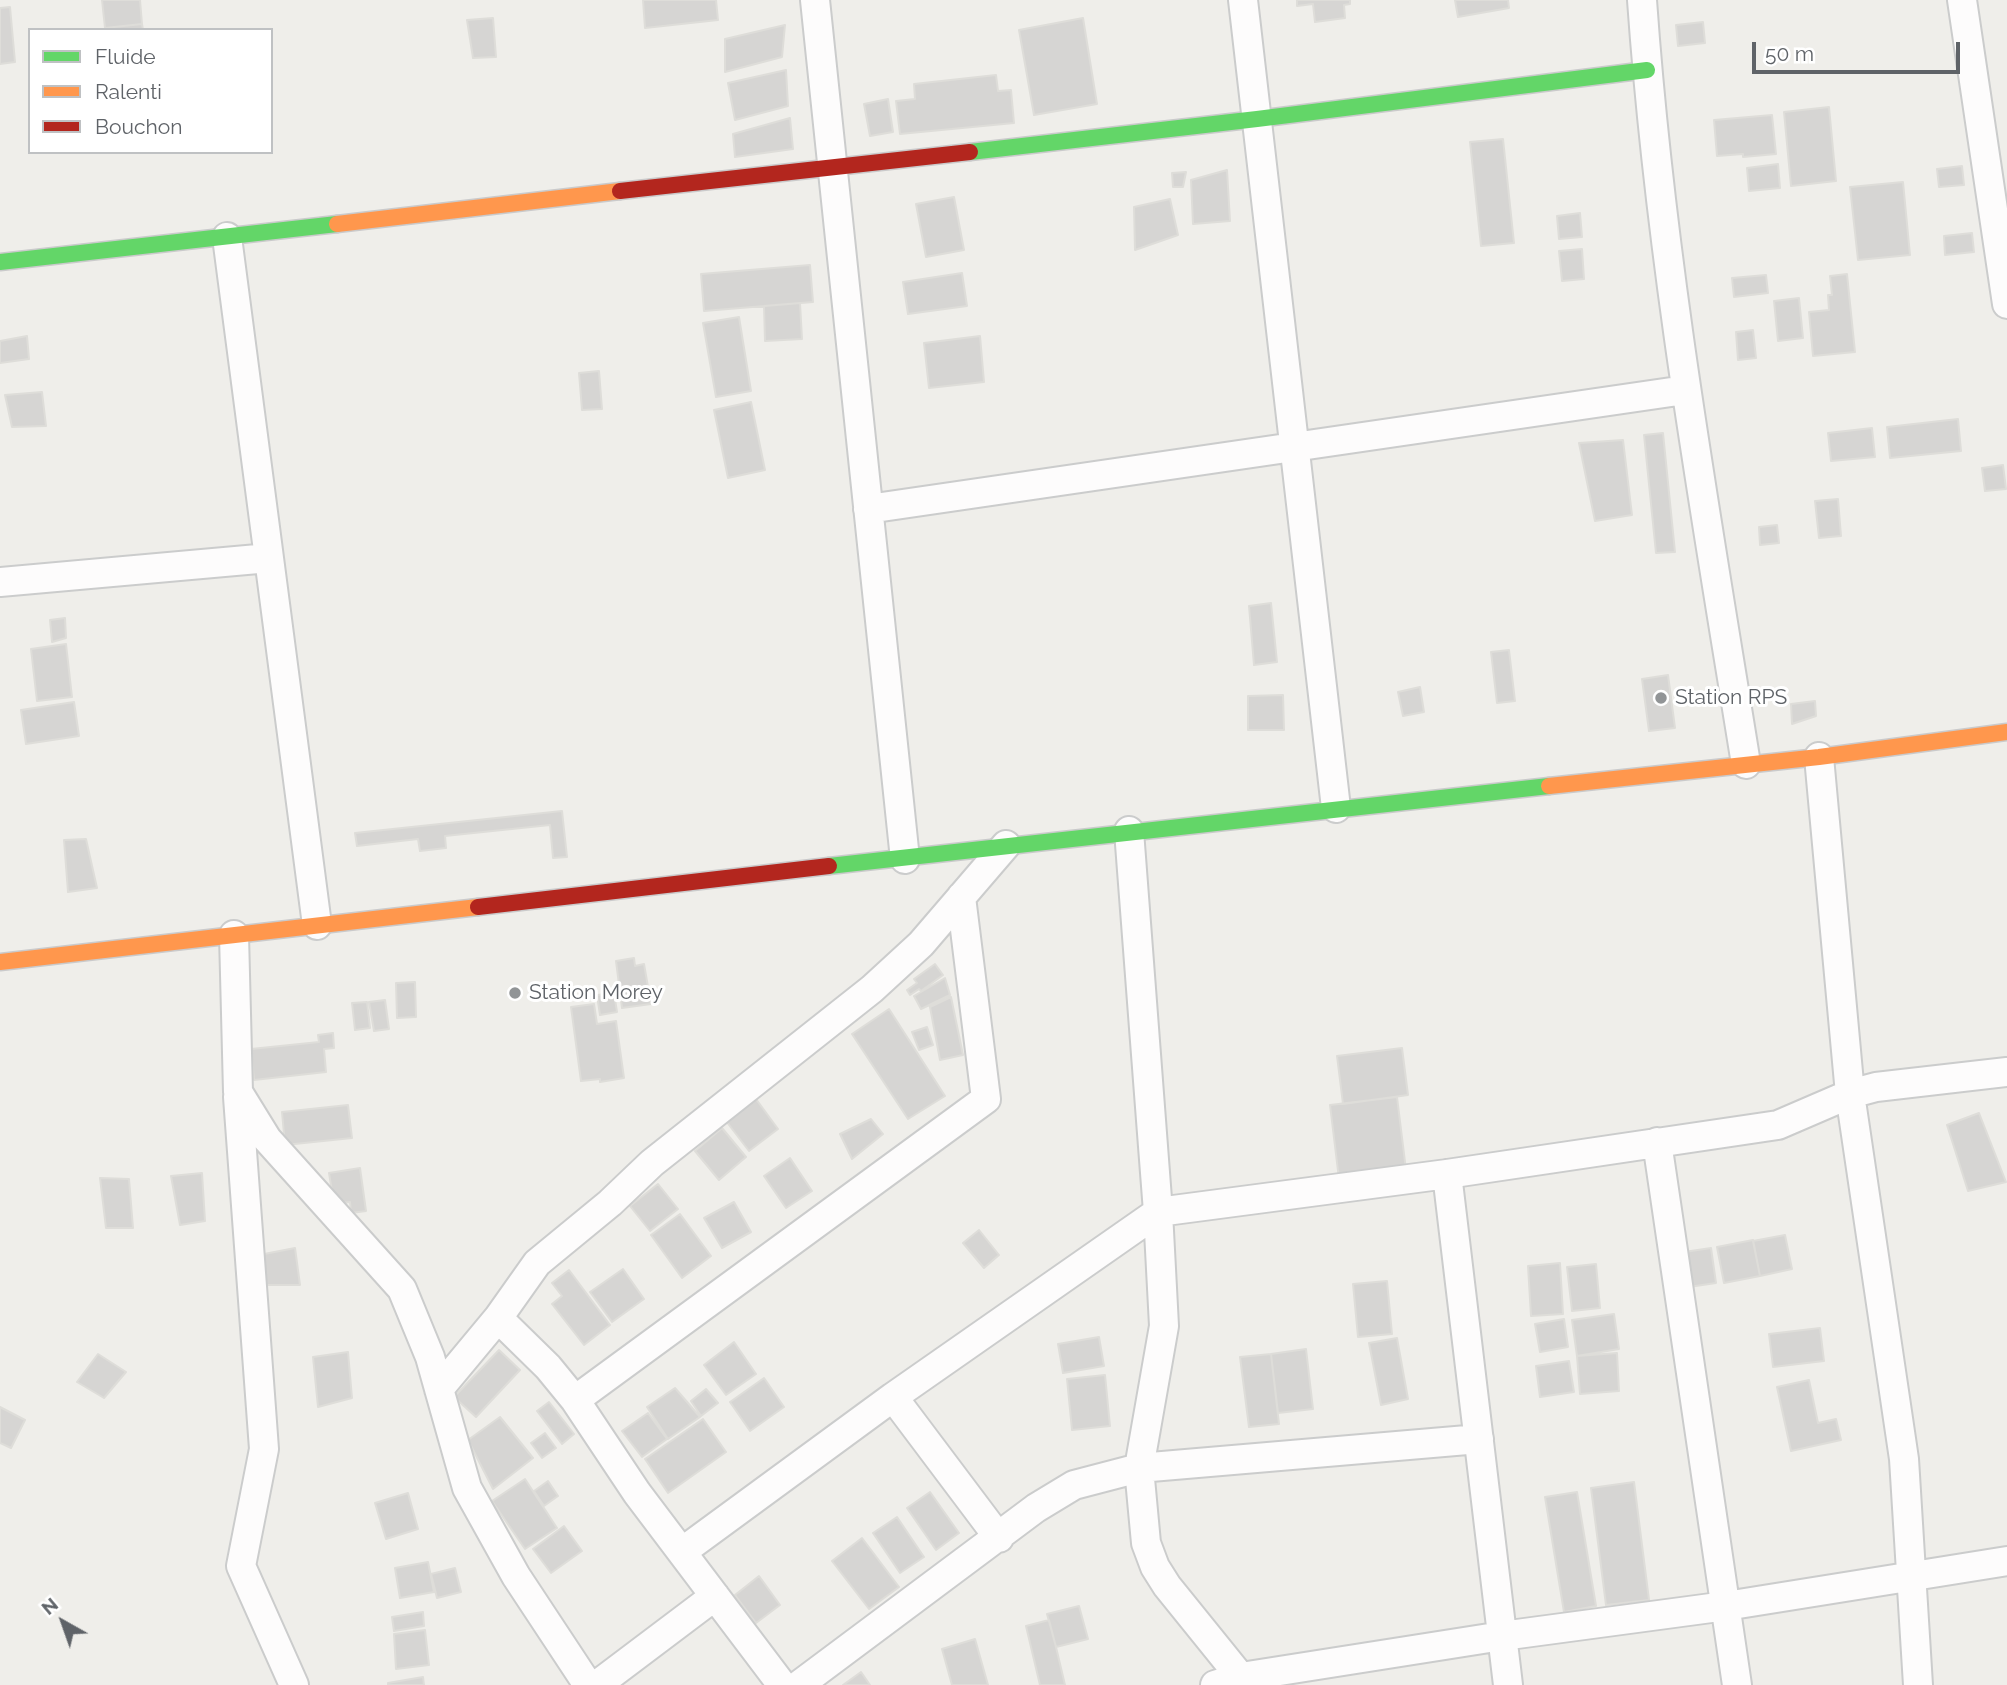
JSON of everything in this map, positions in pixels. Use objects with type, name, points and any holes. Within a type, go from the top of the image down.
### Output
[{"type":"main road","points":[[0,262],[1257,118],[1647,70]]},
{"type":"main road","points":[[0,962],[1129,831],[1819,757],[2007,732]]},
{"type":"street","points":[[815,0],[905,859]]},
{"type":"street","points":[[1243,0],[1336,808]]},
{"type":"street","points":[[1642,0],[1647,70],[1685,390],[1746,764]]},
{"type":"street","points":[[1962,0],[2001,220],[2007,304]]},
{"type":"street","points":[[226,237],[317,925]]},
{"type":"street","points":[[868,509],[1685,390]]},
{"type":"street","points":[[0,582],[269,558]]},
{"type":"street","points":[[1819,757],[1850,1094],[1904,1459],[1919,1685]]},
{"type":"street","points":[[1129,831],[1164,1326],[1139,1468],[1146,1544],[1155,1567],[1234,1683],[1502,1636],[1726,1606],[2007,1561]]},
{"type":"street","points":[[439,1390],[498,1318],[537,1263],[610,1203],[652,1163],[872,989],[920,944],[1006,845]]},
{"type":"street","points":[[575,1400],[986,1098],[961,897]]},
{"type":"street","points":[[233,935],[238,1092],[264,1449],[240,1566],[294,1685]]},
{"type":"street","points":[[683,1551],[893,1397],[1158,1212],[1447,1174],[1778,1125],[1850,1094],[1876,1087],[2007,1072]]},
{"type":"street","points":[[238,1092],[267,1139],[402,1289],[430,1357],[467,1488],[516,1576],[588,1685]]},
{"type":"street","points":[[1657,1142],[1737,1685]]},
{"type":"street","points":[[1447,1174],[1508,1685]]},
{"type":"street","points":[[498,1318],[548,1367],[575,1400],[637,1493],[782,1685]]},
{"type":"street","points":[[893,1397],[999,1538]]},
{"type":"street","points":[[799,1685],[1036,1508],[1074,1485],[1139,1468],[1479,1438]]},
{"type":"street","points":[[597,1685],[715,1596]]},
{"type":"building","points":[[102,0],[140,0],[142,24],[105,28]]},
{"type":"building","points":[[643,0],[716,0],[718,20],[645,28]]},
{"type":"building","points":[[1297,0],[1350,0],[1350,4],[1344,5],[1345,18],[1315,22],[1313,4],[1297,6]]},
{"type":"building","points":[[1455,0],[1508,0],[1509,8],[1458,17]]},
{"type":"building","points":[[10,7],[15,62],[0,64],[0,8]]},
{"type":"building","points":[[493,18],[496,57],[473,58],[467,20]]},
{"type":"building","points":[[1083,18],[1097,104],[1034,115],[1019,30]]},
{"type":"building","points":[[1703,22],[1705,43],[1678,46],[1676,25]]},
{"type":"building","points":[[142,24],[143,28],[105,28]]},
{"type":"building","points":[[785,25],[782,57],[725,72],[725,39]]},
{"type":"building","points":[[786,70],[788,106],[735,120],[728,83]]},
{"type":"building","points":[[996,75],[998,91],[1011,90],[1014,123],[900,134],[896,101],[915,99],[914,84]]},
{"type":"building","points":[[888,99],[893,132],[870,136],[864,104]]},
{"type":"building","points":[[1829,107],[1836,181],[1791,186],[1784,112]]},
{"type":"building","points":[[1772,115],[1776,154],[1717,156],[1714,120]]},
{"type":"building","points":[[790,118],[793,149],[735,157],[733,134]]},
{"type":"building","points":[[1503,139],[1514,243],[1481,246],[1470,142]]},
{"type":"building","points":[[1778,164],[1780,188],[1749,191],[1747,168]]},
{"type":"building","points":[[1962,166],[1964,185],[1939,187],[1937,169]]},
{"type":"building","points":[[1227,170],[1230,221],[1193,224],[1191,180]]},
{"type":"building","points":[[1186,172],[1183,187],[1173,187],[1172,173]]},
{"type":"building","points":[[1903,182],[1910,255],[1858,260],[1850,187]]},
{"type":"building","points":[[954,197],[964,250],[926,257],[916,204]]},
{"type":"building","points":[[1170,199],[1178,235],[1135,250],[1134,207]]},
{"type":"building","points":[[1580,213],[1582,237],[1559,239],[1557,216]]},
{"type":"building","points":[[1972,233],[1974,252],[1945,255],[1944,236]]},
{"type":"building","points":[[1582,249],[1584,279],[1562,281],[1559,251]]},
{"type":"building","points":[[810,265],[813,302],[704,311],[701,274]]},
{"type":"building","points":[[962,273],[967,306],[908,314],[903,282]]},
{"type":"building","points":[[1847,274],[1855,352],[1813,356],[1809,312],[1829,310],[1828,295],[1832,295],[1830,276]]},
{"type":"building","points":[[1766,275],[1768,293],[1734,297],[1732,278]]},
{"type":"building","points":[[1799,298],[1803,338],[1778,341],[1774,301]]},
{"type":"building","points":[[800,303],[802,339],[765,341],[764,306]]},
{"type":"building","points":[[739,317],[751,391],[716,397],[703,323]]},
{"type":"building","points":[[1753,330],[1756,358],[1738,360],[1736,332]]},
{"type":"building","points":[[27,336],[29,359],[0,363],[0,341]]},
{"type":"building","points":[[980,336],[984,382],[929,388],[924,343]]},
{"type":"building","points":[[599,371],[602,409],[582,410],[579,373]]},
{"type":"building","points":[[42,392],[46,426],[12,427],[5,395]]},
{"type":"building","points":[[751,402],[765,470],[728,478],[714,410]]},
{"type":"building","points":[[1958,419],[1961,451],[1890,458],[1887,427]]},
{"type":"building","points":[[1872,428],[1875,457],[1831,461],[1828,433]]},
{"type":"building","points":[[1663,433],[1675,552],[1656,553],[1644,435]]},
{"type":"building","points":[[1623,440],[1632,515],[1595,521],[1579,443]]},
{"type":"building","points":[[2003,465],[2006,489],[1985,491],[1982,468]]},
{"type":"building","points":[[1838,499],[1841,536],[1819,538],[1815,501]]},
{"type":"building","points":[[1777,525],[1779,543],[1760,545],[1759,527]]},
{"type":"building","points":[[1271,603],[1277,662],[1254,665],[1249,606]]},
{"type":"building","points":[[65,618],[66,638],[52,642],[50,620]]},
{"type":"building","points":[[66,644],[72,697],[37,701],[31,649]]},
{"type":"building","points":[[1509,650],[1515,701],[1497,703],[1491,652]]},
{"type":"building","points":[[1668,675],[1675,728],[1649,731],[1642,679]]},
{"type":"building","points":[[1420,687],[1424,712],[1403,716],[1398,692]]},
{"type":"building","points":[[1283,695],[1284,730],[1248,730],[1248,696]]},
{"type":"building","points":[[1815,701],[1816,716],[1792,724],[1791,704]]},
{"type":"building","points":[[74,702],[79,736],[26,744],[21,710]]},
{"type":"building","points":[[562,811],[567,857],[553,858],[550,825],[445,836],[446,848],[420,851],[418,839],[357,846],[355,833]]},
{"type":"building","points":[[86,839],[97,888],[68,892],[64,840]]},
{"type":"building","points":[[634,958],[635,966],[644,964],[651,1004],[622,1008],[616,961]]},
{"type":"building","points":[[935,964],[943,975],[921,991],[919,989],[910,995],[907,990],[917,983],[914,979]]},
{"type":"building","points":[[945,978],[950,995],[921,1009],[914,996]]},
{"type":"building","points":[[415,982],[416,1017],[397,1018],[396,983]]},
{"type":"building","points":[[614,993],[617,1012],[600,1015],[597,995]]},
{"type":"building","points":[[951,997],[963,1055],[940,1060],[930,1007]]},
{"type":"building","points":[[385,1000],[389,1029],[374,1031],[369,1002]]},
{"type":"building","points":[[367,1002],[370,1028],[355,1030],[352,1003]]},
{"type":"building","points":[[594,1004],[597,1024],[616,1021],[624,1078],[600,1082],[600,1079],[581,1081],[571,1007]]},
{"type":"building","points":[[889,1009],[945,1096],[908,1119],[852,1034]]},
{"type":"building","points":[[927,1027],[933,1045],[919,1050],[912,1032]]},
{"type":"building","points":[[333,1033],[334,1048],[324,1049],[326,1072],[254,1080],[251,1049],[319,1042],[318,1035]]},
{"type":"building","points":[[1402,1048],[1408,1095],[1343,1104],[1337,1056]]},
{"type":"building","points":[[1397,1097],[1406,1170],[1339,1179],[1330,1105]]},
{"type":"building","points":[[756,1099],[778,1129],[749,1151],[726,1121]]},
{"type":"building","points":[[348,1105],[352,1138],[285,1145],[282,1112]]},
{"type":"building","points":[[1979,1113],[2006,1182],[1968,1191],[1947,1125]]},
{"type":"building","points":[[871,1119],[883,1134],[852,1159],[840,1134]]},
{"type":"building","points":[[722,1128],[746,1157],[719,1180],[695,1151]]},
{"type":"building","points":[[790,1158],[812,1191],[786,1208],[764,1176]]},
{"type":"building","points":[[360,1168],[366,1211],[351,1213],[350,1202],[334,1204],[329,1173]]},
{"type":"building","points":[[202,1173],[205,1221],[180,1225],[171,1176]]},
{"type":"building","points":[[100,1178],[129,1179],[133,1228],[106,1228]]},
{"type":"building","points":[[658,1184],[678,1209],[650,1231],[630,1206]]},
{"type":"building","points":[[734,1202],[751,1232],[722,1248],[704,1218]]},
{"type":"building","points":[[680,1214],[711,1256],[682,1278],[651,1235]]},
{"type":"building","points":[[979,1230],[999,1255],[984,1268],[963,1243]]},
{"type":"building","points":[[1785,1235],[1792,1269],[1760,1276],[1753,1241]]},
{"type":"building","points":[[1753,1240],[1760,1276],[1724,1283],[1717,1247]]},
{"type":"building","points":[[295,1248],[300,1285],[261,1285],[259,1255]]},
{"type":"building","points":[[1711,1248],[1716,1283],[1689,1287],[1684,1252]]},
{"type":"building","points":[[1560,1263],[1563,1314],[1531,1316],[1528,1266]]},
{"type":"building","points":[[1596,1264],[1600,1308],[1572,1311],[1567,1267]]},
{"type":"building","points":[[623,1269],[644,1299],[612,1322],[590,1292]]},
{"type":"building","points":[[569,1270],[610,1325],[584,1345],[552,1304],[562,1296],[552,1283]]},
{"type":"building","points":[[1387,1281],[1392,1334],[1358,1337],[1353,1284]]},
{"type":"building","points":[[1614,1314],[1619,1349],[1577,1356],[1572,1320]]},
{"type":"building","points":[[1564,1319],[1568,1347],[1540,1352],[1535,1324]]},
{"type":"building","points":[[1820,1328],[1824,1361],[1773,1367],[1769,1334]]},
{"type":"building","points":[[1099,1337],[1104,1366],[1063,1373],[1058,1344]]},
{"type":"building","points":[[1397,1338],[1408,1399],[1381,1405],[1369,1343]]},
{"type":"building","points":[[734,1342],[756,1374],[726,1395],[704,1365]]},
{"type":"building","points":[[1306,1349],[1313,1409],[1278,1413],[1271,1354]]},
{"type":"building","points":[[499,1350],[520,1370],[476,1417],[454,1397]]},
{"type":"building","points":[[348,1352],[352,1398],[318,1407],[313,1357]]},
{"type":"building","points":[[1617,1353],[1619,1391],[1580,1394],[1577,1356]]},
{"type":"building","points":[[98,1354],[126,1372],[104,1398],[77,1382]]},
{"type":"building","points":[[1271,1354],[1279,1424],[1249,1427],[1240,1357]]},
{"type":"building","points":[[1569,1361],[1574,1392],[1540,1397],[1536,1366]]},
{"type":"building","points":[[1105,1375],[1110,1426],[1072,1430],[1067,1379]]},
{"type":"building","points":[[764,1378],[784,1407],[750,1431],[730,1402]]},
{"type":"building","points":[[1809,1380],[1818,1423],[1836,1419],[1841,1440],[1791,1451],[1777,1387]]},
{"type":"building","points":[[675,1388],[700,1417],[668,1439],[647,1407]]},
{"type":"building","points":[[706,1389],[718,1403],[701,1416],[691,1401]]},
{"type":"building","points":[[549,1402],[574,1434],[562,1444],[537,1411]]},
{"type":"building","points":[[0,1407],[25,1420],[11,1448],[0,1443]]},
{"type":"building","points":[[648,1413],[667,1439],[642,1457],[622,1431]]},
{"type":"building","points":[[500,1417],[533,1458],[493,1489],[468,1440]]},
{"type":"building","points":[[703,1419],[726,1452],[668,1493],[645,1459]]},
{"type":"building","points":[[545,1433],[556,1448],[542,1458],[531,1443]]},
{"type":"building","points":[[525,1479],[557,1528],[525,1549],[492,1501]]},
{"type":"building","points":[[548,1481],[558,1496],[544,1506],[534,1491]]},
{"type":"building","points":[[1634,1482],[1649,1600],[1606,1605],[1591,1488]]},
{"type":"building","points":[[930,1492],[959,1533],[936,1550],[907,1508]]},
{"type":"building","points":[[1577,1492],[1596,1606],[1564,1612],[1545,1497]]},
{"type":"building","points":[[408,1493],[418,1529],[386,1539],[375,1503]]},
{"type":"building","points":[[897,1517],[924,1557],[900,1573],[873,1533]]},
{"type":"building","points":[[564,1526],[582,1551],[551,1573],[533,1549]]},
{"type":"building","points":[[862,1538],[899,1587],[869,1609],[832,1561]]},
{"type":"building","points":[[428,1562],[434,1592],[400,1598],[395,1568]]},
{"type":"building","points":[[455,1568],[461,1592],[437,1598],[431,1574]]},
{"type":"building","points":[[759,1576],[780,1605],[756,1623],[735,1595]]},
{"type":"building","points":[[1079,1606],[1088,1639],[1056,1647],[1047,1614]]},
{"type":"building","points":[[423,1612],[424,1626],[394,1631],[392,1617]]},
{"type":"building","points":[[1049,1620],[1065,1685],[1040,1685],[1026,1626]]},
{"type":"building","points":[[425,1630],[429,1665],[396,1669],[394,1634]]},
{"type":"building","points":[[975,1639],[988,1685],[952,1685],[942,1649]]},
{"type":"building","points":[[861,1672],[870,1685],[843,1685]]},
{"type":"building","points":[[423,1677],[424,1685],[388,1685],[388,1683]]},
{"type":"traffic: fast","points":[[970,152],[1647,70]]},
{"type":"traffic: fast","points":[[0,262],[337,224]]},
{"type":"traffic: fast","points":[[829,866],[1549,786]]},
{"type":"traffic: slow","points":[[337,224],[620,191]]},
{"type":"traffic: slow","points":[[1549,786],[1819,757],[2007,732]]},
{"type":"traffic: slow","points":[[0,962],[478,907]]},
{"type":"traffic: jam","points":[[620,191],[970,152]]},
{"type":"traffic: jam","points":[[478,907],[829,866]]},
{"type":"place","name":"Station RPS","points":[[1661,698]]},
{"type":"place","name":"Station Morey","points":[[515,993]]}]
